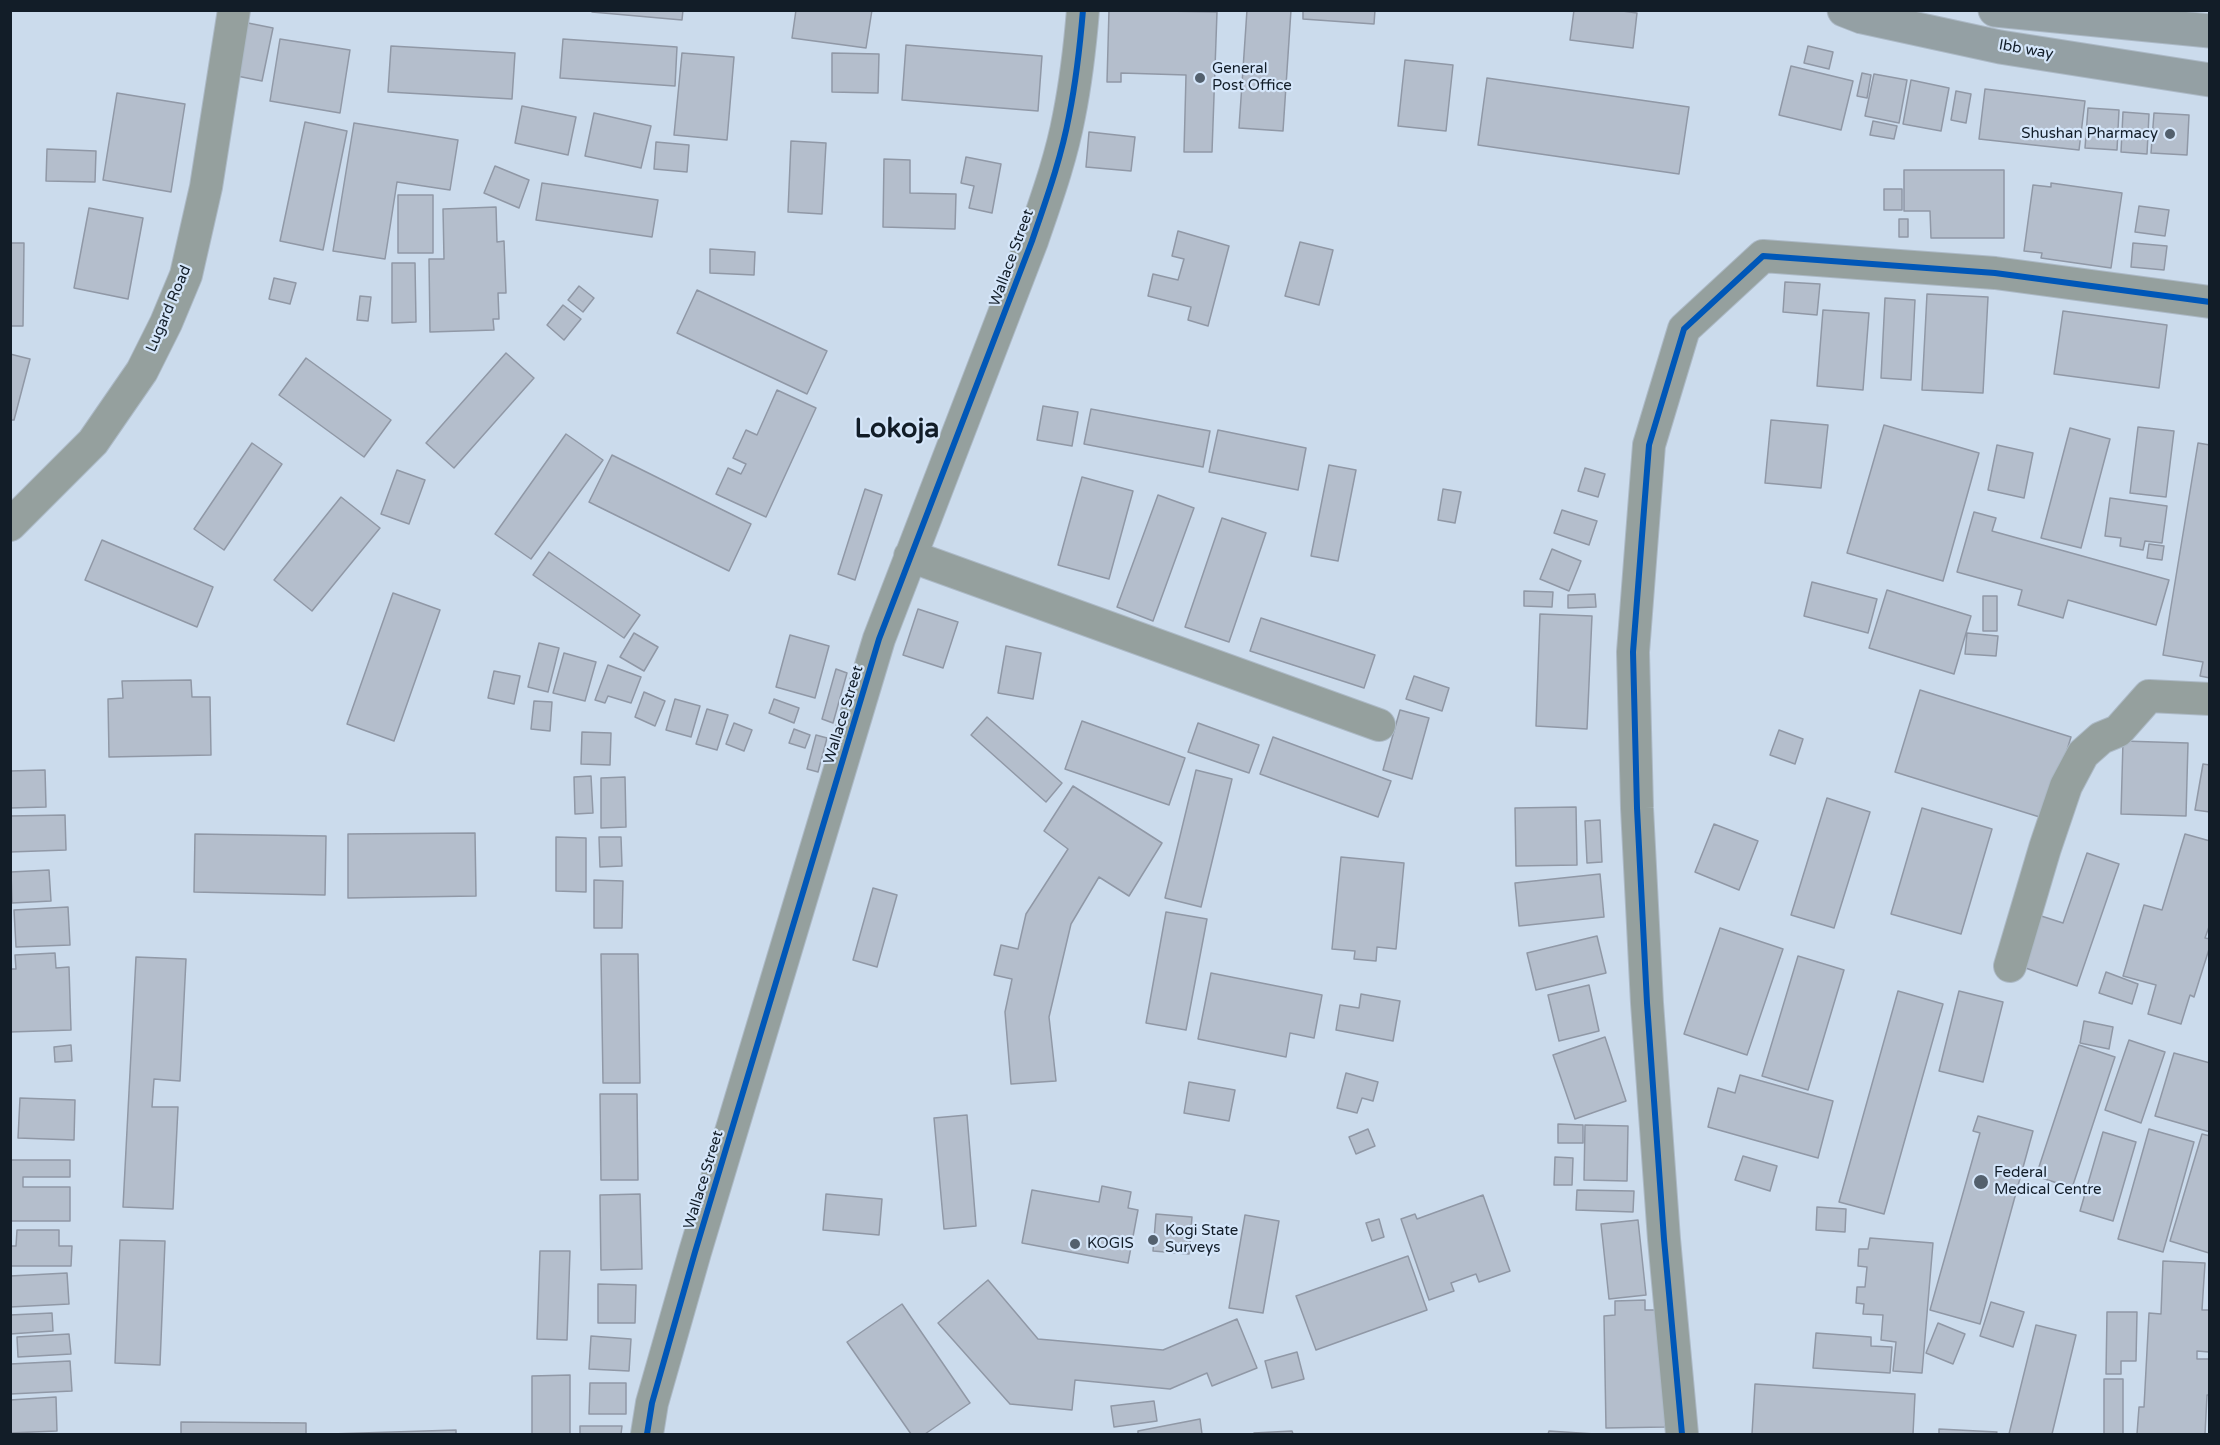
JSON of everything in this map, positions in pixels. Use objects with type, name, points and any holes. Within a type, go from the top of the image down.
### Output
[{"type":"highway","name":"Ibb way","points":[[1844,10],[1862,17],[2000,47],[2210,80]]},
{"type":"highway","points":[[1995,10],[2210,31]]},
{"type":"street","name":"Lugard Road","points":[[10,525],[93,442],[142,371],[166,323],[186,275],[206,187],[234,10]]},
{"type":"street","name":"Wallace Street","points":[[648,1434],[652,1403],[699,1241],[879,639],[1032,241],[1054,174],[1069,117],[1080,50],[1083,10]]},
{"type":"street","points":[[1682,1434],[1664,1239],[1648,1015],[1637,808],[1633,652],[1649,445],[1684,329],[1763,256],[1995,273],[2210,302]]},
{"type":"street","points":[[910,556],[1379,725]]},
{"type":"street","points":[[2010,966],[2044,848],[2066,786],[2083,754],[2101,738],[2118,731],[2149,696],[2210,699]]},
{"type":"building","points":[[592,10],[683,10],[682,20],[592,12]]},
{"type":"building","points":[[796,10],[872,10],[866,48],[792,38]]},
{"type":"building","name":"General Post Office","points":[[1109,10],[1217,12],[1212,152],[1184,152],[1186,75],[1121,73],[1121,82],[1107,82]]},
{"type":"building","points":[[1247,10],[1291,10],[1283,131],[1239,128]]},
{"type":"building","points":[[1303,10],[1375,10],[1374,24],[1303,19]]},
{"type":"building","points":[[1574,10],[1615,10],[1637,13],[1633,48],[1570,40]]},
{"type":"building","points":[[248,23],[273,28],[262,81],[237,76]]},
{"type":"building","points":[[280,39],[350,50],[340,113],[270,101]]},
{"type":"building","points":[[563,39],[677,47],[675,86],[560,78]]},
{"type":"building","points":[[906,45],[1042,56],[1038,111],[902,100]]},
{"type":"building","points":[[391,46],[515,53],[512,99],[388,92]]},
{"type":"building","points":[[1808,46],[1833,52],[1829,69],[1804,63]]},
{"type":"building","points":[[682,53],[734,57],[727,140],[674,135]]},
{"type":"building","points":[[832,53],[879,54],[878,93],[832,92]]},
{"type":"building","points":[[1405,60],[1453,65],[1446,131],[1398,126]]},
{"type":"building","points":[[1791,66],[1853,81],[1841,130],[1779,115]]},
{"type":"building","points":[[1862,73],[1871,75],[1867,98],[1857,96]]},
{"type":"building","points":[[1874,74],[1907,80],[1899,123],[1865,116]]},
{"type":"building","points":[[1487,78],[1689,107],[1679,174],[1478,145]]},
{"type":"building","points":[[1911,80],[1949,88],[1941,131],[1903,124]]},
{"type":"building","points":[[1985,89],[2085,101],[2079,150],[1979,139]]},
{"type":"building","points":[[1956,91],[1971,94],[1966,123],[1951,120]]},
{"type":"building","points":[[117,93],[185,104],[171,192],[103,180]]},
{"type":"building","points":[[522,106],[576,117],[568,155],[515,143]]},
{"type":"building","points":[[2088,108],[2119,110],[2117,150],[2085,148]]},
{"type":"building","points":[[2123,112],[2149,114],[2147,154],[2121,152]]},
{"type":"building","points":[[594,113],[651,126],[641,168],[585,156]]},
{"type":"building","name":"Shushan Pharmacy","points":[[2154,113],[2189,115],[2187,155],[2151,153]]},
{"type":"building","points":[[1873,121],[1897,126],[1894,139],[1870,135]]},
{"type":"building","points":[[305,122],[347,131],[323,250],[280,241]]},
{"type":"building","points":[[354,123],[458,140],[450,190],[397,182],[385,259],[333,251]]},
{"type":"building","points":[[1089,132],[1135,137],[1131,171],[1086,167]]},
{"type":"building","points":[[791,141],[826,143],[822,214],[788,212]]},
{"type":"building","points":[[656,142],[689,145],[687,172],[654,169]]},
{"type":"building","points":[[47,149],[96,151],[95,182],[46,181]]},
{"type":"building","points":[[966,157],[1001,164],[992,213],[969,208],[974,186],[961,183]]},
{"type":"building","points":[[884,159],[910,160],[910,193],[956,194],[955,229],[883,227]]},
{"type":"building","points":[[495,166],[529,180],[519,208],[484,193]]},
{"type":"building","points":[[1904,170],[2004,170],[2004,238],[1931,238],[1930,211],[1904,211]]},
{"type":"building","points":[[542,183],[658,200],[652,237],[536,220]]},
{"type":"building","points":[[2051,183],[2122,193],[2111,268],[2041,258],[2042,253],[2024,251],[2033,185],[2051,187]]},
{"type":"building","points":[[1884,189],[1902,189],[1902,210],[1884,210]]},
{"type":"building","points":[[398,195],[433,195],[433,253],[398,253]]},
{"type":"building","points":[[2139,206],[2169,210],[2165,236],[2135,232]]},
{"type":"building","points":[[496,207],[497,242],[504,241],[506,293],[498,293],[499,319],[493,319],[494,330],[430,332],[429,259],[444,259],[443,209]]},
{"type":"building","points":[[89,208],[143,218],[128,299],[74,288]]},
{"type":"building","points":[[1899,219],[1908,219],[1908,237],[1899,237]]},
{"type":"building","points":[[1178,231],[1229,246],[1208,326],[1188,320],[1191,307],[1148,296],[1153,274],[1178,280],[1184,259],[1172,256]]},
{"type":"building","points":[[1300,242],[1333,250],[1319,305],[1285,296]]},
{"type":"building","points":[[10,243],[24,243],[23,326],[10,326]]},
{"type":"building","points":[[2133,243],[2167,246],[2164,270],[2131,267]]},
{"type":"building","points":[[710,249],[755,252],[754,275],[710,273]]},
{"type":"building","points":[[392,263],[415,263],[416,322],[392,323]]},
{"type":"building","points":[[274,278],[296,283],[290,304],[269,299]]},
{"type":"building","points":[[1785,282],[1820,284],[1817,315],[1783,312]]},
{"type":"building","points":[[579,286],[594,298],[583,312],[568,300]]},
{"type":"building","points":[[697,290],[827,351],[807,394],[677,333]]},
{"type":"building","points":[[1927,294],[1988,297],[1983,393],[1922,390]]},
{"type":"building","points":[[360,296],[371,297],[368,321],[357,320]]},
{"type":"building","points":[[1885,298],[1915,300],[1911,380],[1881,378]]},
{"type":"building","points":[[563,305],[581,319],[564,340],[547,325]]},
{"type":"building","points":[[1823,310],[1869,313],[1863,390],[1817,386]]},
{"type":"building","points":[[2063,311],[2167,325],[2159,388],[2054,374]]},
{"type":"building","points":[[506,353],[534,378],[454,468],[426,443]]},
{"type":"building","points":[[10,354],[30,359],[14,420],[10,420]]},
{"type":"building","points":[[306,358],[391,420],[364,457],[279,395]]},
{"type":"building","points":[[777,390],[816,408],[766,517],[716,494],[728,468],[741,474],[746,464],[733,458],[746,430],[757,435]]},
{"type":"building","points":[[1043,406],[1078,412],[1072,446],[1037,440]]},
{"type":"building","points":[[1091,409],[1210,431],[1203,467],[1084,444]]},
{"type":"building","points":[[1771,420],[1828,425],[1821,488],[1765,483]]},
{"type":"building","points":[[1884,425],[1979,453],[1943,581],[1847,553]]},
{"type":"building","points":[[2138,427],[2174,431],[2166,497],[2130,493]]},
{"type":"building","points":[[2070,428],[2110,439],[2081,548],[2041,538]]},
{"type":"building","points":[[1218,430],[1306,448],[1298,490],[1209,472]]},
{"type":"building","points":[[566,434],[603,460],[531,559],[495,534]]},
{"type":"building","points":[[252,443],[282,464],[224,550],[194,529]]},
{"type":"building","points":[[2198,443],[2210,445],[2210,678],[2200,676],[2203,662],[2163,655]]},
{"type":"building","points":[[1997,445],[2033,453],[2024,498],[1988,490]]},
{"type":"building","points":[[612,455],[751,524],[729,571],[589,502]]},
{"type":"building","points":[[1329,465],[1356,470],[1338,561],[1311,556]]},
{"type":"building","points":[[1585,468],[1605,474],[1598,497],[1578,491]]},
{"type":"building","points":[[397,470],[425,480],[409,524],[381,514]]},
{"type":"building","points":[[1082,477],[1133,491],[1109,579],[1058,565]]},
{"type":"building","points":[[865,489],[882,495],[855,580],[838,574]]},
{"type":"building","points":[[1443,489],[1461,492],[1455,523],[1438,520]]},
{"type":"building","points":[[1158,495],[1194,508],[1153,621],[1117,607]]},
{"type":"building","points":[[341,497],[380,528],[312,611],[274,580]]},
{"type":"building","points":[[2110,498],[2167,506],[2162,543],[2145,541],[2143,550],[2120,546],[2121,538],[2105,536]]},
{"type":"building","points":[[1562,510],[1597,521],[1589,545],[1554,533]]},
{"type":"building","points":[[1974,512],[1996,518],[1992,531],[2169,580],[2156,625],[2068,600],[2063,618],[2018,605],[2022,590],[1957,572]]},
{"type":"building","points":[[1222,518],[1266,533],[1229,642],[1185,627]]},
{"type":"building","points":[[102,540],[213,587],[197,627],[85,580]]},
{"type":"building","points":[[2149,544],[2164,546],[2162,560],[2147,558]]},
{"type":"building","points":[[1552,549],[1581,561],[1569,591],[1540,579]]},
{"type":"building","points":[[549,552],[640,615],[624,638],[533,575]]},
{"type":"building","points":[[1812,582],[1877,599],[1868,633],[1804,616]]},
{"type":"building","points":[[1887,590],[1971,616],[1954,674],[1869,648]]},
{"type":"building","points":[[1524,591],[1553,592],[1552,607],[1524,606]]},
{"type":"building","points":[[393,593],[440,610],[394,741],[347,724]]},
{"type":"building","points":[[1595,594],[1596,607],[1568,608],[1568,595]]},
{"type":"building","points":[[1983,596],[1997,596],[1997,631],[1983,631]]},
{"type":"building","points":[[918,609],[958,622],[943,668],[903,655]]},
{"type":"building","points":[[1540,614],[1592,616],[1587,729],[1536,726]]},
{"type":"building","points":[[1261,618],[1375,655],[1364,688],[1250,651]]},
{"type":"building","points":[[634,633],[658,647],[644,671],[620,657]]},
{"type":"building","points":[[1967,633],[1998,636],[1996,656],[1965,654]]},
{"type":"building","points":[[790,635],[829,646],[815,698],[776,687]]},
{"type":"building","points":[[539,643],[559,648],[548,692],[528,687]]},
{"type":"building","points":[[1006,646],[1041,653],[1033,699],[998,693]]},
{"type":"building","points":[[564,653],[596,662],[585,701],[553,693]]},
{"type":"building","points":[[608,665],[641,677],[631,703],[608,696],[605,703],[595,700]]},
{"type":"building","points":[[836,669],[847,673],[833,723],[822,719]]},
{"type":"building","points":[[494,671],[520,676],[514,704],[488,698]]},
{"type":"building","points":[[1414,676],[1449,688],[1442,711],[1406,699]]},
{"type":"building","points":[[191,680],[192,697],[210,697],[211,755],[109,757],[108,699],[123,698],[122,681]]},
{"type":"building","points":[[1920,690],[2071,737],[2046,819],[1895,772]]},
{"type":"building","points":[[644,692],[665,701],[655,726],[635,717]]},
{"type":"building","points":[[675,699],[700,706],[691,737],[666,730]]},
{"type":"building","points":[[774,699],[799,708],[794,723],[769,713]]},
{"type":"building","points":[[534,701],[552,702],[550,731],[531,729]]},
{"type":"building","points":[[707,709],[728,715],[717,750],[696,744]]},
{"type":"building","points":[[1400,710],[1429,718],[1412,779],[1383,770]]},
{"type":"building","points":[[987,717],[1062,783],[1046,802],[971,735]]},
{"type":"building","points":[[1082,721],[1185,758],[1169,805],[1065,769]]},
{"type":"building","points":[[734,723],[752,730],[744,751],[726,744]]},
{"type":"building","points":[[1198,723],[1259,745],[1249,773],[1188,752]]},
{"type":"building","points":[[794,729],[810,735],[805,748],[789,743]]},
{"type":"building","points":[[1779,730],[1803,739],[1795,764],[1770,755]]},
{"type":"building","points":[[582,732],[611,733],[610,765],[581,764]]},
{"type":"building","points":[[816,735],[827,738],[818,772],[807,769]]},
{"type":"building","points":[[1273,737],[1391,781],[1378,817],[1260,774]]},
{"type":"building","points":[[2123,741],[2188,743],[2186,816],[2121,814]]},
{"type":"building","points":[[2203,764],[2210,765],[2210,812],[2195,810]]},
{"type":"building","points":[[45,770],[46,807],[10,808],[10,771]]},
{"type":"building","points":[[1196,770],[1232,779],[1201,907],[1165,898]]},
{"type":"building","points":[[591,776],[593,813],[575,814],[574,777]]},
{"type":"building","points":[[625,777],[626,827],[601,828],[601,778]]},
{"type":"building","points":[[1073,786],[1162,843],[1129,896],[1099,877],[1071,924],[1049,1017],[1056,1081],[1011,1084],[1005,1012],[1012,979],[994,975],[1001,945],[1018,949],[1026,914],[1068,849],[1044,831]]},
{"type":"building","points":[[1827,798],[1870,812],[1834,928],[1791,915]]},
{"type":"building","points":[[1576,807],[1577,865],[1516,866],[1515,808]]},
{"type":"building","points":[[1922,808],[1992,829],[1961,934],[1891,914]]},
{"type":"building","points":[[65,815],[66,850],[10,852],[10,816]]},
{"type":"building","points":[[1600,820],[1602,862],[1587,863],[1585,821]]},
{"type":"building","points":[[1714,824],[1758,841],[1739,890],[1695,872]]},
{"type":"building","points":[[475,833],[476,896],[348,898],[348,834]]},
{"type":"building","points":[[195,834],[326,836],[325,895],[194,892]]},
{"type":"building","points":[[2185,834],[2210,841],[2210,924],[2205,938],[2210,939],[2210,946],[2194,997],[2190,995],[2181,1024],[2148,1014],[2156,985],[2123,976],[2144,905],[2162,910]]},
{"type":"building","points":[[556,837],[586,838],[586,892],[556,891]]},
{"type":"building","points":[[599,837],[621,837],[622,866],[600,867]]},
{"type":"building","points":[[2087,853],[2119,864],[2077,986],[2017,965],[2035,914],[2063,923]]},
{"type":"building","points":[[1341,857],[1404,863],[1396,949],[1377,947],[1376,961],[1354,959],[1355,951],[1332,949]]},
{"type":"building","points":[[49,870],[51,901],[12,903],[11,872]]},
{"type":"building","points":[[1600,874],[1604,917],[1519,926],[1515,883]]},
{"type":"building","points":[[594,880],[623,881],[622,928],[594,928]]},
{"type":"building","points":[[873,888],[897,895],[877,967],[853,960]]},
{"type":"building","points":[[68,907],[70,945],[16,947],[14,910]]},
{"type":"building","points":[[1166,912],[1207,919],[1186,1030],[1146,1023]]},
{"type":"building","points":[[1720,928],[1783,949],[1747,1055],[1684,1034]]},
{"type":"building","points":[[1597,936],[1606,973],[1536,990],[1527,953]]},
{"type":"building","points":[[55,953],[56,968],[69,967],[71,1030],[10,1032],[10,969],[16,969],[15,955]]},
{"type":"building","points":[[601,954],[638,954],[640,1083],[603,1083]]},
{"type":"building","points":[[1798,956],[1844,970],[1808,1090],[1762,1076]]},
{"type":"building","points":[[136,957],[186,959],[180,1081],[154,1079],[152,1107],[178,1107],[173,1209],[123,1207]]},
{"type":"building","points":[[2106,972],[2138,984],[2132,1004],[2099,993]]},
{"type":"building","points":[[1211,973],[1322,995],[1314,1038],[1290,1033],[1286,1057],[1198,1039]]},
{"type":"building","points":[[1589,985],[1599,1031],[1559,1041],[1548,995]]},
{"type":"building","points":[[1898,991],[1943,1004],[1884,1214],[1839,1202]]},
{"type":"building","points":[[1959,991],[2003,1002],[1983,1082],[1939,1071]]},
{"type":"building","points":[[1361,994],[1400,1001],[1393,1041],[1336,1030],[1340,1005],[1359,1008]]},
{"type":"building","points":[[2084,1021],[2113,1027],[2109,1049],[2080,1043]]},
{"type":"building","points":[[1605,1037],[1626,1101],[1575,1119],[1553,1055]]},
{"type":"building","points":[[2129,1040],[2165,1052],[2141,1123],[2105,1110]]},
{"type":"building","points":[[71,1045],[72,1061],[55,1062],[54,1047]]},
{"type":"building","points":[[2079,1045],[2115,1057],[2072,1188],[2036,1176]]},
{"type":"building","points":[[2174,1053],[2210,1063],[2210,1132],[2155,1116]]},
{"type":"building","points":[[1346,1073],[1378,1082],[1373,1101],[1362,1098],[1357,1113],[1337,1108]]},
{"type":"building","points":[[1740,1075],[1833,1101],[1818,1158],[1708,1127],[1718,1088],[1735,1093]]},
{"type":"building","points":[[1189,1082],[1235,1090],[1229,1121],[1184,1113]]},
{"type":"building","points":[[600,1094],[637,1094],[638,1180],[601,1180]]},
{"type":"building","points":[[20,1098],[75,1100],[74,1140],[18,1138]]},
{"type":"building","points":[[967,1115],[976,1226],[944,1229],[934,1118]]},
{"type":"building","points":[[1978,1116],[2033,1131],[1980,1324],[1930,1310],[1980,1133],[1973,1131]]},
{"type":"building","points":[[1558,1124],[1583,1125],[1583,1143],[1558,1143]]},
{"type":"building","points":[[1585,1125],[1628,1126],[1627,1181],[1584,1180]]},
{"type":"building","points":[[1368,1129],[1375,1146],[1356,1154],[1349,1137]]},
{"type":"building","points":[[2149,1129],[2194,1142],[2163,1252],[2118,1239]]},
{"type":"building","points":[[2103,1132],[2136,1142],[2113,1221],[2080,1211]]},
{"type":"building","points":[[2202,1134],[2210,1136],[2209,1253],[2170,1241]]},
{"type":"building","points":[[1743,1156],[1777,1166],[1770,1191],[1735,1180]]},
{"type":"building","points":[[1555,1157],[1573,1158],[1572,1185],[1554,1185]]},
{"type":"building","points":[[10,1160],[70,1160],[70,1177],[23,1177],[23,1187],[70,1187],[70,1221],[10,1221]]},
{"type":"building","points":[[1102,1186],[1131,1192],[1128,1208],[1138,1210],[1128,1263],[1022,1243],[1032,1190],[1099,1202]]},
{"type":"building","points":[[1577,1190],[1634,1191],[1633,1212],[1576,1210]]},
{"type":"building","points":[[640,1194],[642,1269],[601,1270],[600,1195]]},
{"type":"building","points":[[826,1194],[882,1199],[879,1235],[823,1230]]},
{"type":"building","points":[[1483,1195],[1510,1271],[1479,1282],[1476,1274],[1451,1283],[1454,1291],[1429,1300],[1401,1219],[1415,1214],[1417,1219]]},
{"type":"building","points":[[1817,1207],[1846,1209],[1845,1232],[1816,1230]]},
{"type":"building","points":[[1156,1214],[1192,1217],[1189,1254],[1153,1251]]},
{"type":"building","points":[[1245,1215],[1279,1221],[1263,1313],[1229,1308]]},
{"type":"building","points":[[1379,1219],[1384,1237],[1372,1241],[1366,1223]]},
{"type":"building","points":[[1638,1220],[1646,1295],[1609,1299],[1601,1224]]},
{"type":"building","points":[[17,1230],[59,1230],[59,1246],[72,1246],[71,1266],[10,1266],[10,1246],[16,1246]]},
{"type":"building","points":[[1870,1238],[1933,1243],[1922,1373],[1893,1371],[1896,1342],[1881,1340],[1883,1315],[1863,1314],[1864,1304],[1856,1303],[1857,1287],[1865,1287],[1867,1267],[1858,1266],[1859,1249],[1868,1249]]},
{"type":"building","points":[[120,1240],[165,1241],[160,1365],[115,1363]]},
{"type":"building","points":[[540,1251],[570,1251],[567,1340],[537,1339]]},
{"type":"building","points":[[1408,1256],[1427,1310],[1316,1350],[1296,1296]]},
{"type":"building","points":[[2163,1261],[2205,1263],[2202,1310],[2210,1310],[2209,1352],[2197,1351],[2197,1359],[2210,1359],[2210,1395],[2207,1395],[2205,1434],[2137,1434],[2139,1407],[2144,1407],[2149,1313],[2161,1314]]},
{"type":"building","points":[[67,1273],[69,1304],[10,1307],[10,1276]]},
{"type":"building","points":[[988,1280],[1038,1339],[1163,1350],[1237,1319],[1257,1368],[1212,1386],[1207,1373],[1170,1389],[1075,1380],[1072,1410],[1010,1404],[938,1323]]},
{"type":"building","points":[[598,1284],[636,1285],[635,1323],[598,1323]]},
{"type":"building","points":[[1645,1300],[1645,1310],[1663,1310],[1665,1427],[1606,1428],[1604,1316],[1615,1315],[1615,1301]]},
{"type":"building","points":[[1991,1302],[2024,1312],[2013,1347],[1980,1336]]},
{"type":"building","points":[[902,1304],[970,1403],[925,1434],[911,1434],[847,1342]]},
{"type":"building","points":[[2107,1312],[2137,1312],[2136,1361],[2121,1361],[2121,1374],[2106,1374]]},
{"type":"building","points":[[52,1313],[53,1331],[10,1334],[10,1315]]},
{"type":"building","points":[[1938,1323],[1965,1334],[1953,1364],[1926,1353]]},
{"type":"building","points":[[2036,1325],[2076,1335],[2052,1434],[2009,1434]]},
{"type":"building","points":[[1816,1333],[1871,1337],[1871,1346],[1892,1347],[1890,1373],[1813,1368]]},
{"type":"building","points":[[69,1334],[71,1354],[18,1357],[17,1337]]},
{"type":"building","points":[[591,1336],[631,1339],[629,1371],[589,1369]]},
{"type":"building","points":[[1297,1352],[1304,1379],[1272,1388],[1265,1361]]},
{"type":"building","points":[[70,1361],[72,1391],[10,1394],[10,1364]]},
{"type":"building","points":[[570,1375],[570,1434],[532,1434],[532,1376]]},
{"type":"building","points":[[2104,1379],[2123,1379],[2123,1434],[2104,1434]]},
{"type":"building","points":[[590,1383],[626,1383],[626,1414],[589,1414]]},
{"type":"building","points":[[1755,1384],[1915,1394],[1913,1434],[1752,1434]]},
{"type":"building","points":[[56,1397],[57,1431],[10,1433],[10,1400]]},
{"type":"building","points":[[1154,1401],[1157,1421],[1114,1427],[1111,1406]]},
{"type":"building","points":[[1200,1419],[1202,1434],[1138,1434],[1138,1431]]},
{"type":"building","points":[[181,1422],[306,1423],[306,1434],[181,1434]]},
{"type":"building","points":[[580,1426],[622,1426],[621,1434],[580,1434]]},
{"type":"building","points":[[1939,1429],[1997,1432],[1996,1434],[1939,1434]]},
{"type":"building","points":[[456,1430],[456,1434],[330,1434]]},
{"type":"building","points":[[1292,1431],[1293,1434],[1254,1433]]},
{"type":"building","points":[[1549,1431],[1595,1434],[1548,1434]]},
{"type":"cycle path","points":[[647,1434],[652,1403],[695,1252],[879,639],[1032,241],[1053,179],[1066,132],[1078,63],[1083,10]]},
{"type":"cycle path","points":[[1682,1434],[1664,1239],[1647,1003],[1637,808],[1633,652],[1649,445],[1684,329],[1763,256],[1995,273],[2210,302]]},
{"type":"place","name":"General Post Office","points":[[1200,78]]},
{"type":"place","name":"Shushan Pharmacy","points":[[2170,134]]},
{"type":"place","name":"Federal Medical Centre","points":[[1981,1182]]},
{"type":"place","name":"Kogi State Surveys","points":[[1153,1240]]},
{"type":"place","name":"KOGIS","points":[[1075,1244]]},
{"type":"district","name":"Lokoja","points":[[897,430]]}]
